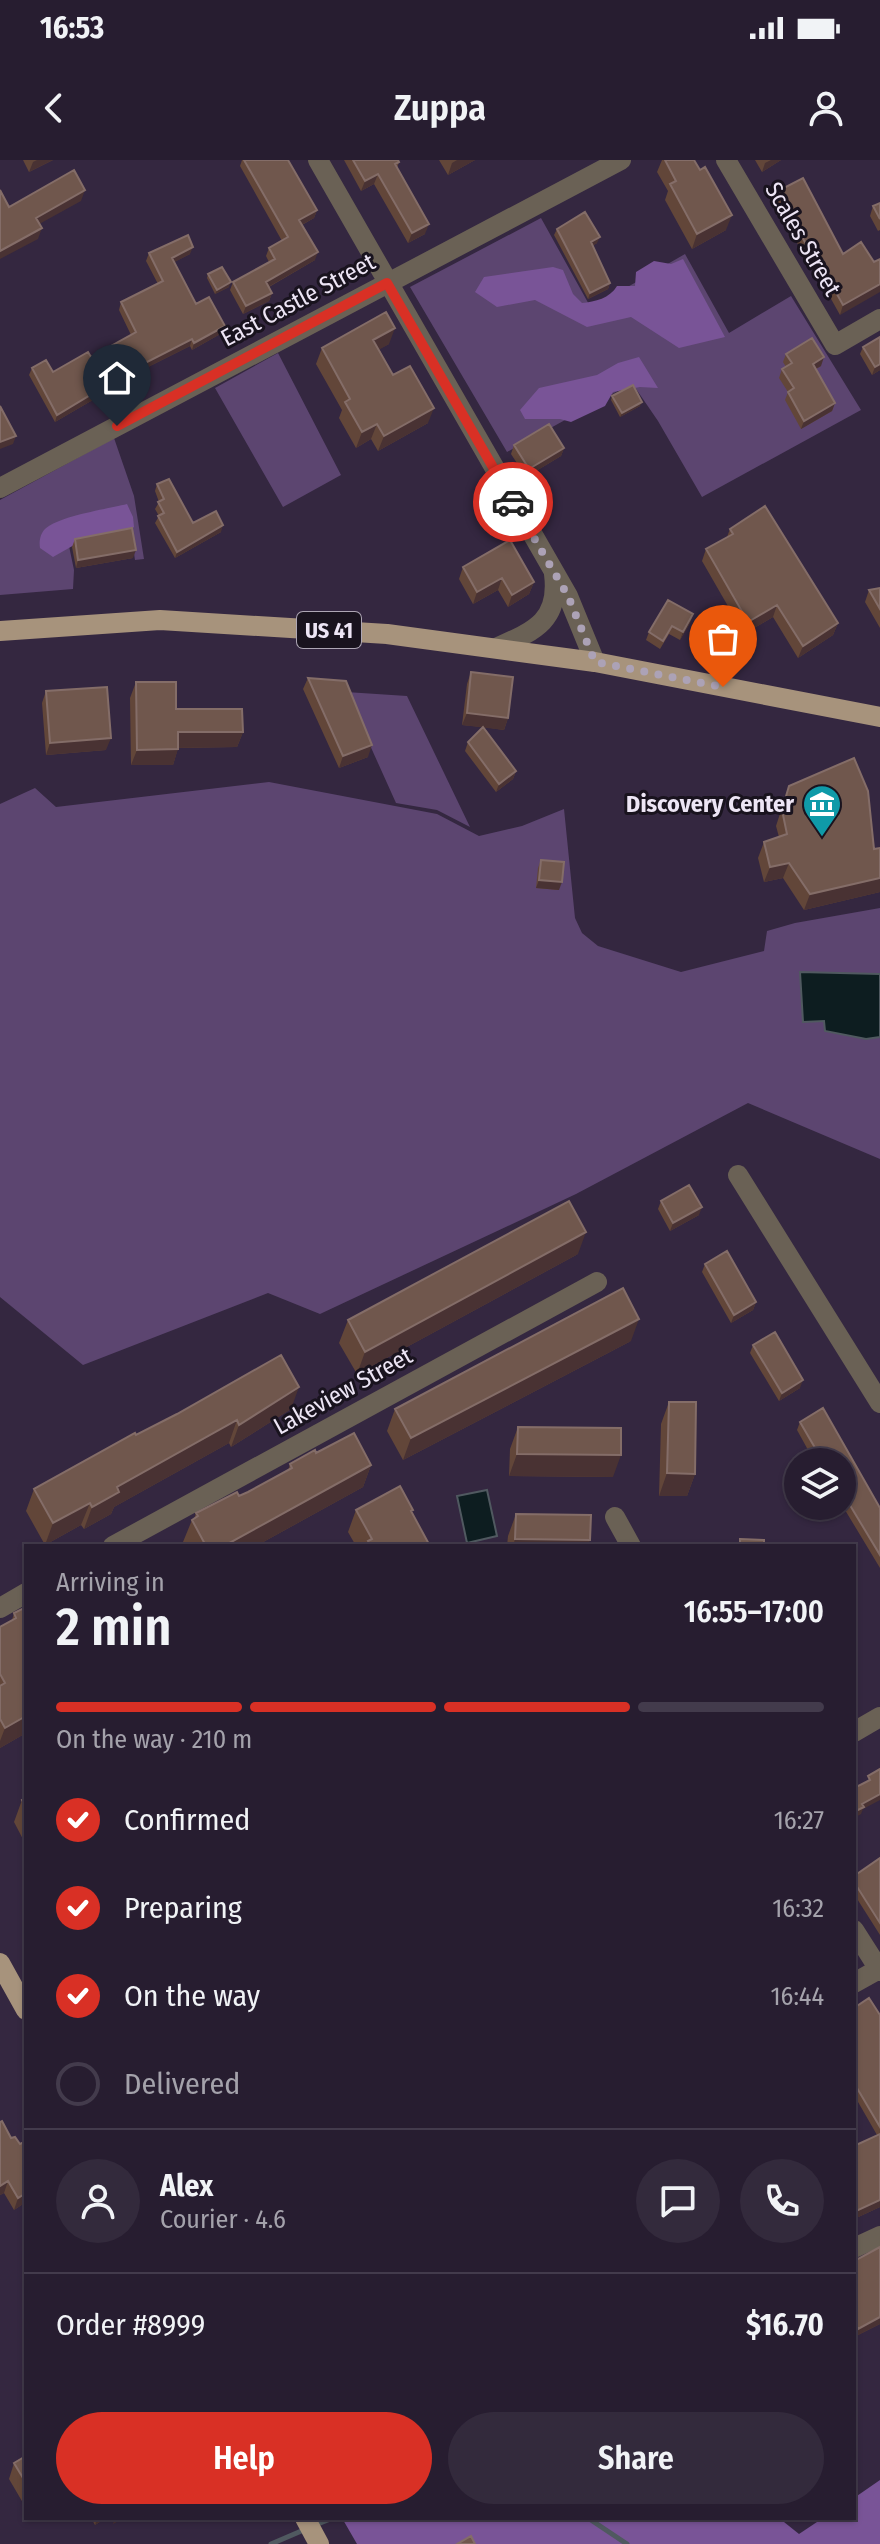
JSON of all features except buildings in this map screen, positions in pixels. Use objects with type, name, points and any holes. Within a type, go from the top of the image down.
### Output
[{"type":"main road","name":"US 41","points":[[0,631],[160,620],[387,634],[595,662],[880,717]]},
{"type":"main road","points":[[0,1963],[24,2006]]},
{"type":"main road","points":[[306,2520],[319,2544]]},
{"type":"street","points":[[318,160],[568,596],[595,662]]},
{"type":"street","name":"East Castle Street","points":[[0,488],[621,160]]},
{"type":"street","name":"Scales Street","points":[[726,160],[835,345],[880,319]]},
{"type":"street","points":[[496,648],[529,631],[552,610],[556,595],[553,570]]},
{"type":"street","points":[[738,1175],[880,1403]]},
{"type":"street","name":"Lakeview Street","points":[[117,1544],[597,1282]]},
{"type":"street","points":[[615,1517],[630,1544]]},
{"type":"street","points":[[0,1608],[24,1594]]},
{"type":"street","points":[[856,1731],[880,1717]]},
{"type":"street","points":[[856,1933],[879,1970],[856,1982]]},
{"type":"street","points":[[856,2247],[880,2236]]},
{"type":"shaded area","points":[[541,218],[591,308],[685,254],[729,333],[791,296],[861,410],[702,497],[632,383],[507,452],[410,287]]},
{"type":"shaded area","points":[[683,259],[725,337],[679,348],[631,317],[587,327],[535,300],[497,307],[475,292],[484,277],[553,267],[563,270],[573,294],[582,303],[606,296],[617,286],[635,286],[636,272],[654,261],[671,264]]},
{"type":"shaded area","points":[[278,353],[341,475],[283,507],[215,388]]},
{"type":"shaded area","points":[[639,357],[658,388],[640,387],[613,392],[605,406],[571,422],[525,419],[520,410],[539,388],[597,375],[618,363]]},
{"type":"shaded area","points":[[114,438],[134,496],[144,559],[135,560],[131,534],[69,546],[74,570],[73,589],[0,595],[0,500]]},
{"type":"shaded area","points":[[127,504],[134,527],[128,532],[83,540],[53,557],[40,548],[42,533],[52,524]]},
{"type":"shaded area","points":[[346,692],[407,696],[470,827],[437,810],[396,803]]},
{"type":"shaded area","points":[[269,782],[437,814],[479,836],[522,826],[564,809],[575,918],[582,933],[598,946],[681,972],[764,951],[767,931],[880,908],[880,1159],[748,1103],[576,1194],[320,1314],[268,1293],[83,1365],[0,1297],[0,804],[35,788],[56,807]]},
{"type":"shaded area","points":[[800,972],[880,974],[880,1037],[866,1039],[825,1031],[824,1021],[803,1022]]},
{"type":"shaded area","points":[[487,1490],[497,1536],[467,1543],[457,1496]]},
{"type":"shaded area","points":[[880,2480],[880,2544],[357,2544],[343,2520],[782,2520],[799,2534],[820,2520],[856,2520],[856,2497]]},
{"type":"waterway","points":[[315,2525],[328,2520]]},
{"type":"waterway","points":[[591,2520],[627,2544]]},
{"type":"waterway","points":[[271,2544],[306,2529]]},
{"type":"way so far","points":[[513,502],[568,596],[595,662],[723,687]]},
{"type":"place","name":"Discovery Center","points":[[822,838]]},
{"type":"route","points":[[117,426],[387,283],[513,502]]}]
